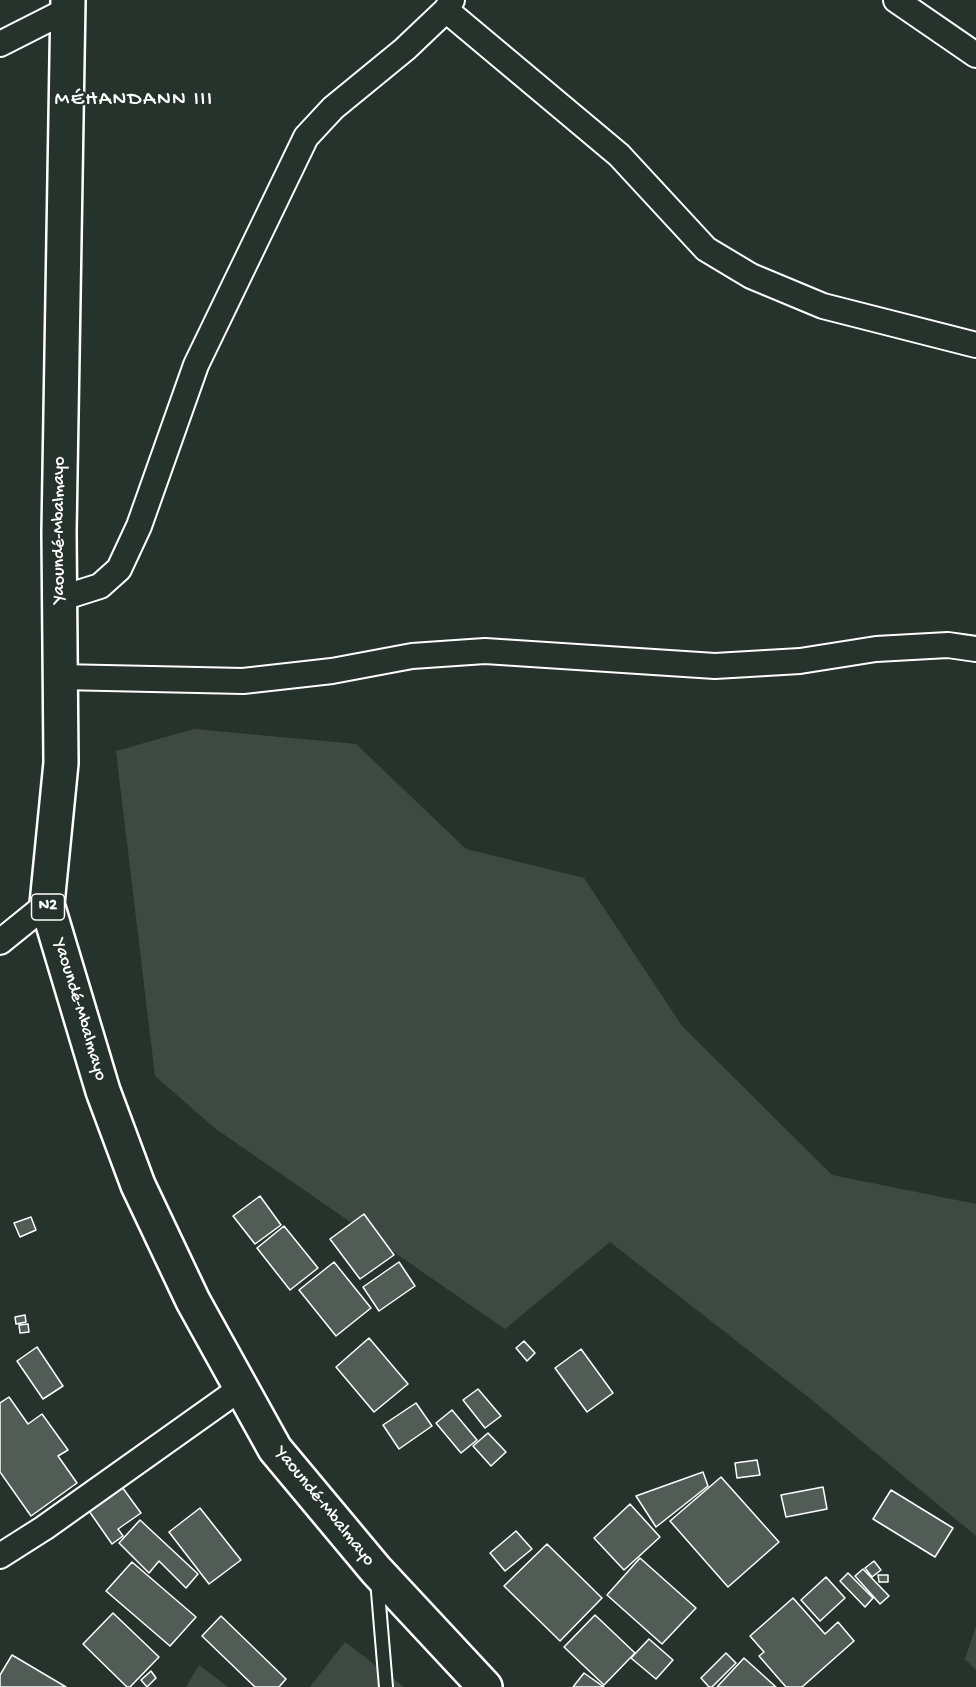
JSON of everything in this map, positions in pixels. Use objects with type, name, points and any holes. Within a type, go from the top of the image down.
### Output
[{"type":"highway","name":"Yaoundé-Mbalmayo","points":[[69,5],[58,532],[61,763],[47,904],[102,1090],[138,1185],[193,1301],[275,1449],[376,1570],[485,1687]]},
{"type":"street","points":[[896,0],[976,55]]},
{"type":"street","points":[[0,44],[69,5]]},
{"type":"street","points":[[59,599],[100,585],[119,570],[139,526],[196,365],[306,137],[333,108],[405,49],[449,5],[619,155],[706,249],[751,276],[823,306],[976,345]]},
{"type":"street","points":[[60,678],[243,681],[332,671],[412,656],[485,651],[715,666],[800,660],[876,649],[948,645],[976,649]]},
{"type":"street","points":[[0,942],[47,904]]},
{"type":"street","points":[[0,1556],[44,1528],[241,1388]]},
{"type":"lane","points":[[376,1570],[386,1687]]},
{"type":"shaded area","points":[[194,729],[356,744],[466,849],[584,878],[682,1026],[832,1175],[976,1204],[976,1536],[812,1400],[610,1242],[505,1329],[216,1129],[155,1076],[116,751]]},
{"type":"shaded area","points":[[976,1626],[976,1670],[965,1659]]},
{"type":"shaded area","points":[[345,1642],[404,1687],[310,1687]]},
{"type":"shaded area","points":[[199,1665],[228,1687],[186,1687]]},
{"type":"building","points":[[260,1196],[281,1225],[255,1244],[233,1216]]},
{"type":"building","points":[[364,1214],[394,1255],[360,1279],[330,1239]]},
{"type":"building","points":[[31,1217],[36,1230],[20,1237],[14,1223]]},
{"type":"building","points":[[284,1226],[318,1268],[290,1290],[257,1248]]},
{"type":"building","points":[[334,1262],[371,1308],[336,1336],[299,1290]]},
{"type":"building","points":[[399,1262],[415,1286],[379,1311],[363,1287]]},
{"type":"building","points":[[25,1315],[26,1322],[16,1324],[15,1317]]},
{"type":"building","points":[[28,1324],[29,1332],[20,1333],[19,1325]]},
{"type":"building","points":[[369,1338],[408,1384],[374,1412],[336,1367]]},
{"type":"building","points":[[524,1341],[535,1353],[527,1361],[516,1348]]},
{"type":"building","points":[[37,1347],[63,1386],[43,1399],[17,1361]]},
{"type":"building","points":[[581,1349],[613,1393],[587,1412],[555,1368]]},
{"type":"building","points":[[478,1389],[501,1416],[485,1428],[463,1400]]},
{"type":"building","points":[[9,1397],[28,1424],[42,1414],[68,1450],[58,1456],[77,1483],[31,1516],[0,1472],[0,1403]]},
{"type":"building","points":[[416,1403],[432,1426],[399,1449],[383,1425]]},
{"type":"building","points":[[452,1410],[477,1440],[461,1453],[436,1423]]},
{"type":"building","points":[[488,1433],[506,1452],[491,1466],[473,1446]]},
{"type":"building","points":[[757,1460],[760,1475],[737,1478],[735,1463]]},
{"type":"building","points":[[703,1472],[708,1486],[656,1527],[636,1496]]},
{"type":"building","points":[[721,1477],[779,1542],[728,1587],[670,1521]]},
{"type":"building","points":[[122,1487],[141,1513],[118,1529],[123,1536],[112,1544],[89,1511]]},
{"type":"building","points":[[823,1487],[827,1509],[786,1517],[781,1495]]},
{"type":"building","points":[[891,1490],[953,1528],[935,1557],[873,1519]]},
{"type":"building","points":[[630,1504],[660,1537],[624,1570],[594,1538]]},
{"type":"building","points":[[200,1508],[241,1560],[209,1584],[169,1532]]},
{"type":"building","points":[[140,1520],[198,1574],[186,1588],[159,1561],[149,1573],[119,1543]]},
{"type":"building","points":[[516,1531],[532,1549],[505,1571],[490,1553]]},
{"type":"building","points":[[547,1544],[602,1598],[560,1641],[504,1586]]},
{"type":"building","points":[[640,1558],[696,1608],[662,1644],[607,1595]]},
{"type":"building","points":[[874,1561],[881,1570],[872,1577],[865,1568]]},
{"type":"building","points":[[132,1562],[196,1617],[170,1646],[106,1591]]},
{"type":"building","points":[[863,1569],[889,1596],[880,1604],[855,1576]]},
{"type":"building","points":[[848,1573],[873,1598],[865,1607],[840,1581]]},
{"type":"building","points":[[878,1575],[888,1575],[888,1582],[879,1582]]},
{"type":"building","points":[[826,1577],[845,1598],[820,1621],[801,1600]]},
{"type":"building","points":[[793,1598],[825,1634],[838,1622],[854,1641],[802,1687],[786,1687],[759,1656],[764,1652],[750,1636]]},
{"type":"building","points":[[113,1613],[159,1657],[130,1687],[127,1687],[83,1644]]},
{"type":"building","points":[[595,1615],[635,1653],[604,1685],[564,1647]]},
{"type":"building","points":[[221,1616],[286,1679],[279,1687],[255,1687],[202,1636]]},
{"type":"building","points":[[649,1639],[673,1660],[656,1679],[631,1658]]},
{"type":"building","points":[[726,1653],[736,1663],[712,1687],[709,1687],[701,1678]]},
{"type":"building","points":[[12,1655],[66,1687],[0,1687],[0,1675]]},
{"type":"building","points":[[744,1658],[776,1687],[717,1687]]},
{"type":"building","points":[[151,1671],[156,1678],[147,1687],[141,1680]]},
{"type":"building","points":[[584,1673],[604,1687],[573,1687]]},
{"type":"district","name":"MÉHANDANN III","points":[[134,101]]}]
